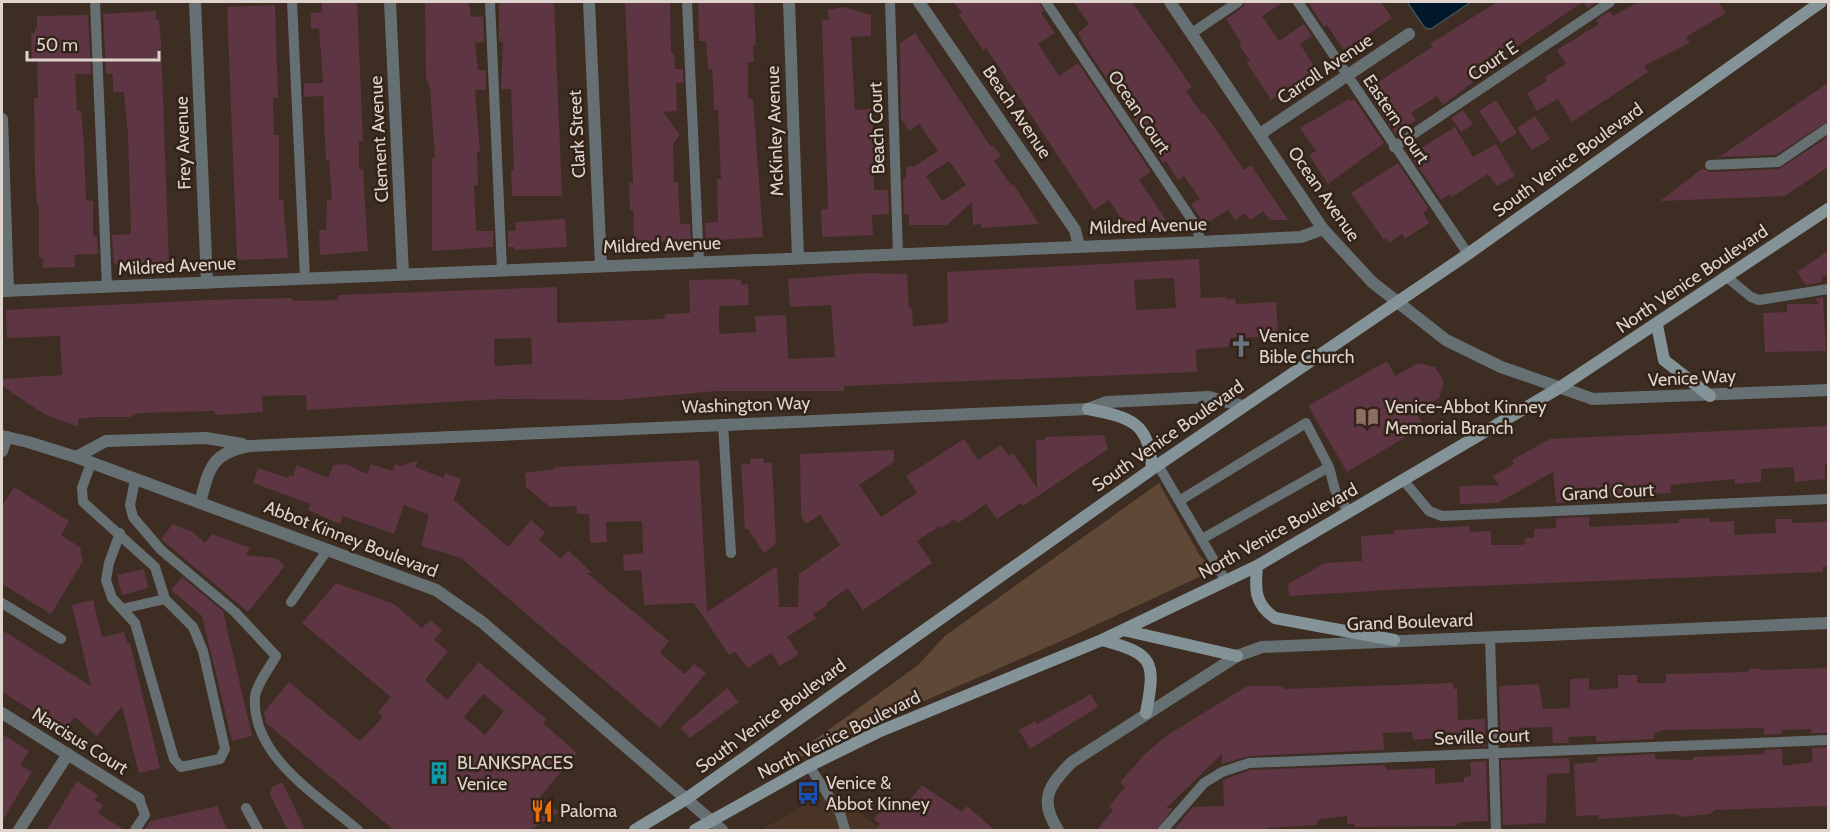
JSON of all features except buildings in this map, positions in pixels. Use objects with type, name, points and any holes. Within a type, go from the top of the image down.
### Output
[{"type":"main road","name":"South Venice Boulevard","points":[[635,831],[686,799],[1243,406],[1468,254],[1821,2]]},
{"type":"main road","name":"North Venice Boulevard","points":[[695,831],[809,766],[878,732],[1102,640],[1257,566],[1559,388],[1658,325],[1828,209]]},
{"type":"main road","points":[[1658,325],[1664,360],[1710,396]]},
{"type":"main road","points":[[1088,409],[1114,414],[1134,422],[1150,444],[1155,467]]},
{"type":"main road","points":[[1257,566],[1255,590],[1257,599],[1265,611],[1275,618],[1394,640]]},
{"type":"main road","points":[[1123,630],[1237,656]]},
{"type":"main road","points":[[1102,640],[1132,648],[1144,657],[1152,672],[1146,713]]},
{"type":"street","name":"Frey Avenue","points":[[195,2],[207,283]]},
{"type":"street","name":"Clement Avenue","points":[[390,2],[403,274]]},
{"type":"street","name":"Clark Street","points":[[589,2],[601,266]]},
{"type":"street","name":"McKinley Avenue","points":[[789,2],[798,258]]},
{"type":"street","name":"Beach Avenue","points":[[919,2],[1075,230],[1079,246]]},
{"type":"street","name":"Ocean Avenue","points":[[1170,2],[1323,229],[1350,261],[1394,302],[1423,325],[1461,348],[1559,388]]},
{"type":"street","name":"Carroll Avenue","points":[[1260,134],[1409,34]]},
{"type":"street","points":[[2,119],[5,291]]},
{"type":"street","name":"Mildred Avenue","points":[[5,291],[1201,242],[1301,237],[1323,229]]},
{"type":"street","name":"Venice Way","points":[[1559,388],[1593,399],[1828,390]]},
{"type":"street","name":"Washington Way","points":[[200,503],[207,476],[216,458],[229,449],[249,446],[1088,409],[1107,402],[1209,397],[1243,406]]},
{"type":"street","points":[[2,451],[4,437]]},
{"type":"street","name":"Abbot Kinney Boulevard","points":[[4,437],[76,457],[436,590],[458,604],[661,775],[722,831]]},
{"type":"street","name":"Washington Way","points":[[76,457],[106,441],[206,438],[249,446]]},
{"type":"street","name":"Grand Boulevard","points":[[1058,831],[1048,816],[1047,799],[1053,781],[1072,762],[1237,656],[1262,647],[1828,622]]},
{"type":"street","name":"Narcisus Court","points":[[2,712],[139,799]]},
{"type":"street","points":[[19,831],[68,754]]},
{"type":"lane","points":[[95,2],[107,287]]},
{"type":"lane","points":[[292,2],[305,278]]},
{"type":"lane","points":[[490,2],[502,270]]},
{"type":"lane","points":[[687,2],[699,262]]},
{"type":"lane","name":"Beach Court","points":[[890,2],[898,254]]},
{"type":"lane","name":"Ocean Court","points":[[1046,2],[1196,225],[1201,242]]},
{"type":"lane","points":[[1192,33],[1238,2]]},
{"type":"lane","name":"Eastern Court","points":[[1298,2],[1468,254]]},
{"type":"lane","name":"Court E","points":[[1394,147],[1610,2]]},
{"type":"lane","points":[[1710,165],[1778,162],[1828,128]]},
{"type":"lane","points":[[1728,278],[1751,297],[1759,300],[1828,289]]},
{"type":"lane","points":[[1179,501],[1306,423],[1329,467],[1335,490],[1349,513]]},
{"type":"lane","points":[[723,424],[730,553]]},
{"type":"lane","points":[[91,463],[82,488],[83,502],[120,533],[155,567],[165,599],[193,627],[203,651],[225,749],[220,759],[181,767],[174,759],[135,623],[112,598],[106,580],[109,563],[120,533]]},
{"type":"lane","points":[[1155,467],[1179,501],[1226,581]]},
{"type":"lane","points":[[1202,539],[1329,467]]},
{"type":"lane","points":[[135,480],[130,505],[133,517],[161,550],[235,612],[276,656],[255,695],[260,732],[275,758],[358,831]]},
{"type":"lane","name":"Grand Court","points":[[1404,481],[1429,511],[1442,516],[1828,499]]},
{"type":"lane","points":[[291,602],[328,549]]},
{"type":"lane","points":[[122,609],[165,599]]},
{"type":"lane","points":[[2,603],[61,639]]},
{"type":"lane","points":[[1490,637],[1496,831]]},
{"type":"lane","name":"Seville Court","points":[[1163,831],[1204,783],[1222,772],[1249,763],[1828,740]]},
{"type":"lane","points":[[809,766],[840,813],[845,831]]},
{"type":"lane","points":[[135,831],[145,815],[139,799]]},
{"type":"lane","points":[[246,808],[258,831]]},
{"type":"shaded area","points":[[1159,483],[1200,556],[1212,567],[1212,571],[1068,638],[819,747],[759,780],[917,666],[945,636]]},
{"type":"shaded area","points":[[830,790],[882,830],[761,830]]},
{"type":"water","points":[[1407,2],[1471,2],[1431,29],[1425,28]]},
{"type":"place","name":"Venice Bible Church","points":[[1241,346]]},
{"type":"place","name":"Venice-Abbot Kinney Memorial Branch","points":[[1367,417]]},
{"type":"place","name":"BLANKSPACES Venice","points":[[439,773]]},
{"type":"place","name":"Venice & Abbot Kinney","points":[[808,793]]},
{"type":"place","name":"Paloma","points":[[542,811]]}]
